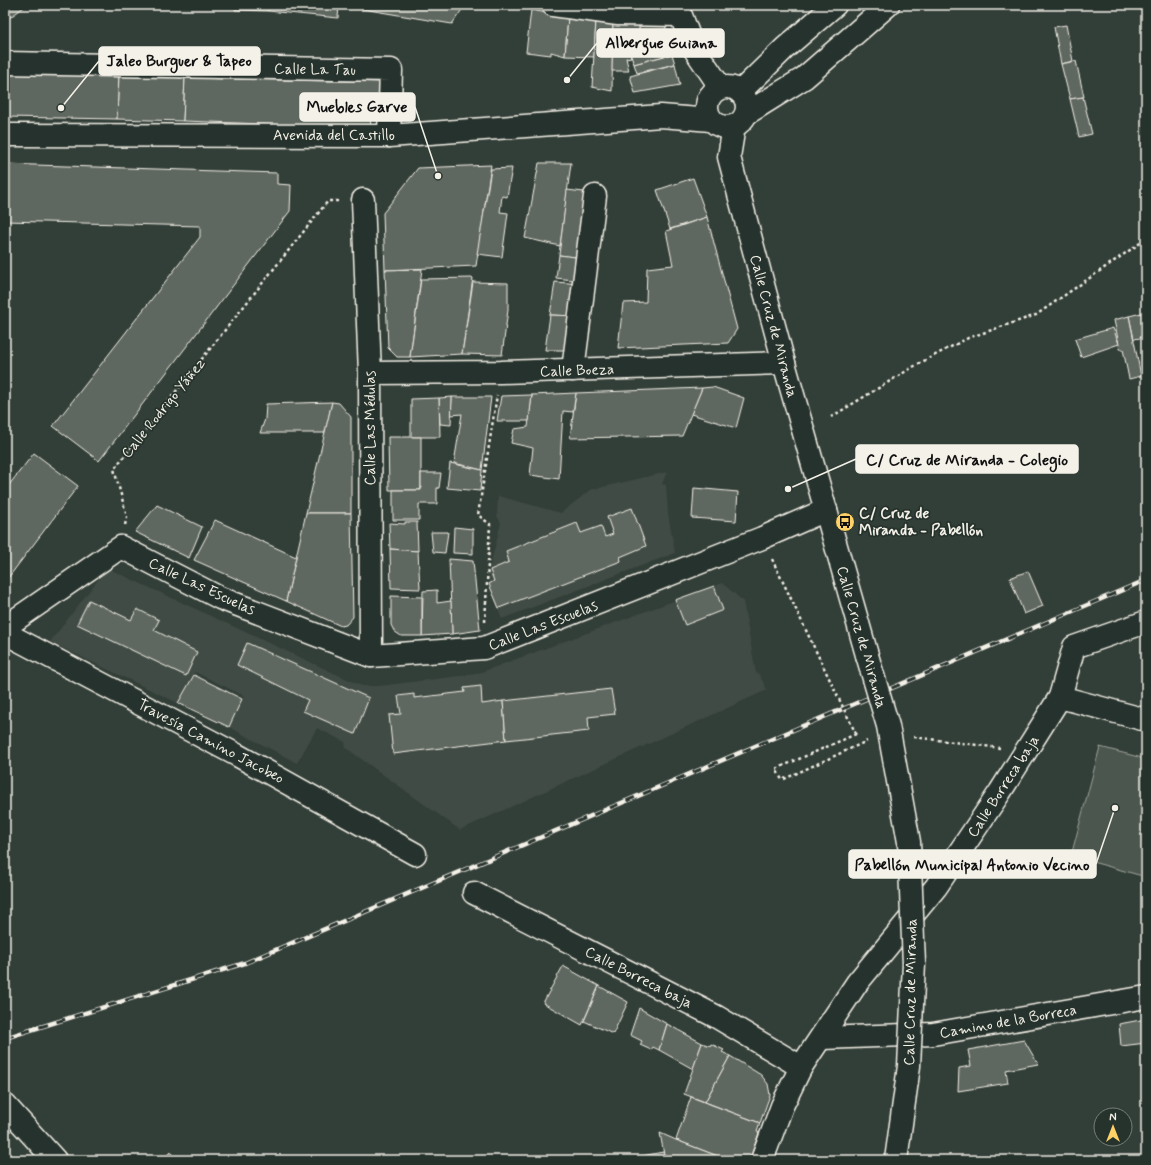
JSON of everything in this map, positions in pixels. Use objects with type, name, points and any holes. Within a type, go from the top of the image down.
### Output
[{"type":"street","points":[[553,5],[618,14],[678,10],[693,48],[720,99]]},
{"type":"street","points":[[720,99],[785,48],[835,5]]},
{"type":"street","points":[[740,120],[804,78],[888,5]]},
{"type":"street","name":"Calle La Tau","points":[[5,64],[391,70],[389,136]]},
{"type":"street","points":[[720,99],[747,102],[740,120]]},
{"type":"street","name":"Avenida del Castillo","points":[[5,135],[389,136],[661,116],[720,99],[721,127],[740,120]]},
{"type":"street","name":"Calle Cruz de Miranda","points":[[740,120],[729,157],[784,363],[888,726],[909,842],[914,972],[909,1066],[896,1160]]},
{"type":"street","points":[[573,370],[595,196]]},
{"type":"street","name":"Calle Las Médulas","points":[[363,200],[370,373],[371,656]]},
{"type":"street","name":"Calle Boeza","points":[[370,373],[501,372],[784,363]]},
{"type":"street","name":"Calle Las Escuelas","points":[[121,547],[220,598],[371,656],[484,648],[762,538],[826,510]]},
{"type":"street","points":[[5,627],[121,547]]},
{"type":"street","name":"Calle Borreca baja","points":[[762,1160],[782,1106],[801,1067],[822,1038],[857,983],[936,887],[1000,792],[1060,697],[1074,647],[1146,622]]},
{"type":"street","name":"Travesía Camino Jacobeo","points":[[5,634],[231,751],[415,854]]},
{"type":"street","points":[[1060,697],[1146,720]]},
{"type":"street","name":"Calle Borreca baja","points":[[474,893],[717,1017],[801,1067]]},
{"type":"street","name":"Camino de la Borreca","points":[[822,1038],[933,1034],[1146,998]]},
{"type":"street","points":[[5,1105],[55,1160]]},
{"type":"path","points":[[1143,5],[1146,20]]},
{"type":"path","name":"Calle Rodrigo Yáñez","points":[[121,547],[127,517],[114,469],[328,201],[363,200]]},
{"type":"path","points":[[831,417],[918,364],[968,338],[1036,315],[1146,239]]},
{"type":"path","points":[[484,648],[490,524],[478,515],[501,372]]},
{"type":"path","points":[[762,538],[856,734]]},
{"type":"shaded area","points":[[667,472],[662,484],[666,485],[668,513],[675,553],[502,619],[489,584],[489,570],[501,523],[497,516],[498,496],[561,513],[590,490]]},
{"type":"shaded area","points":[[107,568],[362,686],[379,686],[476,674],[722,583],[743,601],[756,673],[759,674],[767,690],[460,830],[346,748],[345,742],[317,728],[297,763],[229,727],[244,696],[195,672],[178,703],[50,642]]},
{"type":"shaded area","points":[[1100,747],[1146,759],[1146,877],[1071,856]]},
{"type":"building","points":[[5,5],[27,5],[9,18],[5,11]]},
{"type":"building","points":[[236,5],[268,5],[268,11],[235,10]]},
{"type":"building","points":[[268,5],[339,5],[338,18],[268,11]]},
{"type":"building","points":[[339,5],[462,5],[461,11],[452,24]]},
{"type":"building","points":[[531,10],[568,17],[565,56],[551,52],[551,55],[526,52]]},
{"type":"building","points":[[568,17],[596,20],[594,57],[565,56]]},
{"type":"building","points":[[596,20],[613,22],[612,91],[592,87]]},
{"type":"building","points":[[613,22],[639,24],[640,49],[630,52],[631,57],[626,58],[629,71],[612,71]]},
{"type":"building","points":[[639,24],[665,25],[672,54],[634,64],[630,52],[640,49]]},
{"type":"building","points":[[1066,25],[1073,61],[1061,64],[1054,27]]},
{"type":"building","points":[[672,54],[675,64],[637,73],[634,64]]},
{"type":"building","points":[[1076,61],[1084,97],[1070,99],[1061,64]]},
{"type":"building","points":[[675,64],[680,85],[635,93],[630,76]]},
{"type":"building","points":[[5,71],[119,75],[117,119],[5,117]]},
{"type":"building","points":[[119,75],[185,78],[183,121],[117,119]]},
{"type":"building","points":[[185,78],[386,82],[384,116],[370,116],[371,128],[183,121]]},
{"type":"building","points":[[1083,97],[1092,134],[1079,137],[1070,99]]},
{"type":"building","points":[[539,163],[571,163],[560,246],[525,238]]},
{"type":"building","points":[[5,164],[277,173],[277,184],[291,185],[290,211],[99,461],[53,426],[200,237],[200,226],[5,221]]},
{"type":"building","points":[[491,165],[476,266],[385,270],[383,213],[418,168]]},
{"type":"building","points":[[512,168],[507,197],[502,196],[500,212],[508,213],[502,257],[477,254],[491,169]]},
{"type":"building","points":[[693,178],[707,217],[670,229],[657,190]]},
{"type":"building","points":[[567,190],[592,193],[584,258],[559,255]]},
{"type":"building","points":[[707,217],[737,329],[728,343],[618,348],[623,303],[646,302],[647,268],[673,265],[666,231]]},
{"type":"building","points":[[559,255],[584,258],[582,281],[556,278]]},
{"type":"building","points":[[422,269],[410,357],[397,357],[388,348],[385,270]]},
{"type":"building","points":[[473,278],[462,354],[410,357],[421,279]]},
{"type":"building","points":[[473,282],[508,283],[508,310],[502,355],[462,354]]},
{"type":"building","points":[[555,282],[581,284],[576,316],[550,315]]},
{"type":"building","points":[[1146,312],[1146,337],[1134,339],[1129,316]]},
{"type":"building","points":[[550,315],[576,316],[572,350],[545,350]]},
{"type":"building","points":[[1129,316],[1141,376],[1129,379],[1123,349],[1120,349],[1114,320]]},
{"type":"building","points":[[1113,328],[1119,344],[1081,357],[1075,339]]},
{"type":"building","points":[[713,387],[744,398],[736,428],[691,414],[702,388]]},
{"type":"building","points":[[702,388],[682,436],[570,438],[576,393]]},
{"type":"building","points":[[576,393],[573,412],[563,411],[559,479],[530,475],[533,448],[511,443],[514,429],[528,427],[532,395]]},
{"type":"building","points":[[532,395],[529,421],[497,421],[501,396]]},
{"type":"building","points":[[452,397],[491,397],[482,470],[454,463],[462,414],[451,415]]},
{"type":"building","points":[[452,397],[451,425],[440,424],[439,398]]},
{"type":"building","points":[[439,398],[440,437],[411,437],[411,399]]},
{"type":"building","points":[[332,402],[325,433],[260,433],[265,419],[266,404]]},
{"type":"building","points":[[332,402],[339,403],[351,417],[351,513],[306,513]]},
{"type":"building","points":[[388,437],[421,437],[421,490],[389,490]]},
{"type":"building","points":[[34,453],[78,486],[5,582],[5,490]]},
{"type":"building","points":[[450,463],[482,470],[480,491],[447,488]]},
{"type":"building","points":[[421,473],[441,473],[439,488],[437,488],[437,504],[419,504],[419,520],[393,520],[393,490],[421,490]]},
{"type":"building","points":[[694,488],[738,492],[736,521],[692,518]]},
{"type":"building","points":[[157,505],[202,527],[189,558],[135,532]]},
{"type":"building","points":[[632,508],[646,546],[620,557],[621,561],[499,608],[489,584],[494,581],[490,570],[509,562],[506,551],[577,523],[581,533],[601,526],[605,537],[613,534],[607,517]]},
{"type":"building","points":[[306,513],[351,513],[353,617],[346,625],[341,626],[286,601]]},
{"type":"building","points":[[215,520],[296,557],[286,601],[194,560]]},
{"type":"building","points":[[405,522],[417,522],[418,551],[390,549],[389,523],[405,524]]},
{"type":"building","points":[[454,527],[473,529],[473,554],[453,553]]},
{"type":"building","points":[[431,532],[448,532],[445,553],[433,552]]},
{"type":"building","points":[[390,549],[418,551],[420,589],[391,588]]},
{"type":"building","points":[[449,559],[473,561],[480,630],[452,634]]},
{"type":"building","points":[[1028,571],[1043,606],[1024,614],[1010,578]]},
{"type":"building","points":[[714,586],[723,610],[685,625],[675,600]]},
{"type":"building","points":[[437,590],[437,603],[451,601],[452,634],[422,636],[423,591]]},
{"type":"building","points":[[391,596],[422,597],[422,636],[401,636],[394,631],[391,625]]},
{"type":"building","points":[[89,600],[131,620],[137,609],[159,620],[154,630],[197,652],[186,676],[77,624]]},
{"type":"building","points":[[247,643],[369,698],[355,734],[303,711],[308,700],[237,665]]},
{"type":"building","points":[[194,675],[242,699],[229,727],[178,703]]},
{"type":"building","points":[[481,686],[482,704],[503,701],[506,740],[393,754],[389,715],[401,714],[398,696],[414,694],[414,698],[465,692],[464,688]]},
{"type":"building","points":[[611,689],[615,714],[588,717],[589,731],[506,740],[503,701]]},
{"type":"building","points":[[563,966],[599,986],[582,1025],[543,1003]]},
{"type":"building","points":[[599,986],[628,1002],[613,1034],[584,1021]]},
{"type":"building","points":[[639,1008],[667,1024],[659,1050],[653,1047],[651,1050],[640,1045],[642,1041],[630,1035]]},
{"type":"building","points":[[1146,1019],[1146,1043],[1121,1046],[1119,1024]]},
{"type":"building","points":[[667,1024],[702,1043],[693,1069],[659,1050]]},
{"type":"building","points":[[1024,1040],[1038,1064],[1006,1070],[1008,1083],[958,1091],[959,1068],[971,1066],[968,1050]]},
{"type":"building","points":[[702,1043],[710,1046],[711,1044],[724,1050],[722,1052],[730,1056],[705,1102],[684,1094]]},
{"type":"building","points":[[730,1056],[761,1075],[768,1084],[770,1095],[760,1123],[705,1102]]},
{"type":"building","points":[[691,1097],[760,1123],[757,1132],[759,1133],[750,1159],[728,1160],[676,1140]]},
{"type":"building","points":[[660,1133],[676,1140],[728,1160],[665,1160]]},
{"type":"building","points":[[171,1152],[174,1160],[160,1160]]},
{"type":"building","points":[[663,1152],[665,1160],[621,1160]]},
{"type":"railway","points":[[5,1038],[245,963],[1146,580]]},
{"type":"place","name":"Albergue Guiana","points":[[567,80]]},
{"type":"place","name":"Jaleo Burguer & Tapeo","points":[[61,108]]},
{"type":"place","name":"Muebles Garve","points":[[438,176]]},
{"type":"place","name":"C/ Cruz de Miranda - Colegio","points":[[788,489]]},
{"type":"place","name":"C/ Cruz de Miranda - Pabellón","points":[[845,522]]},
{"type":"place","name":"Pabellón Municipal Antonio Vecino","points":[[1115,808]]}]
